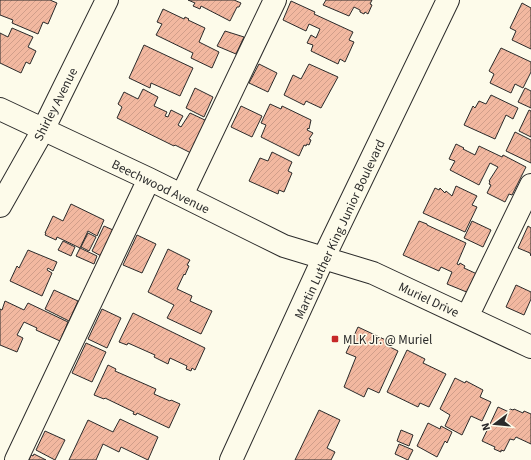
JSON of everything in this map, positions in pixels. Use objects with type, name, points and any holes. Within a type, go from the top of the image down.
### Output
[{"type":"street","name":"Shirley Avenue","points":[[0,206],[43,130],[106,0]]},
{"type":"street","points":[[182,196],[275,0]]},
{"type":"street","name":"Martin Luther King Junior Boulevard","points":[[231,460],[324,257],[448,0]]},
{"type":"street","name":"Beechwood Avenue","points":[[0,109],[149,179],[284,246],[324,257]]},
{"type":"street","points":[[16,460],[149,179]]},
{"type":"street","points":[[467,317],[531,185]]},
{"type":"street","name":"Muriel Drive","points":[[324,257],[373,273],[531,347]]},
{"type":"building","points":[[0,0],[50,0],[57,3],[48,24],[43,22],[38,34],[12,23],[13,20],[0,15]]},
{"type":"building","points":[[188,0],[234,0],[241,3],[239,7],[237,7],[230,21],[201,6],[200,9],[193,6],[195,3]]},
{"type":"building","points":[[326,0],[372,0],[370,4],[372,5],[368,14],[365,12],[364,14],[360,12],[360,10],[354,7],[349,16],[323,5]]},
{"type":"building","points":[[291,1],[315,12],[314,14],[353,32],[349,40],[354,42],[345,62],[340,59],[338,64],[311,51],[313,45],[307,43],[311,35],[316,38],[320,29],[309,24],[306,31],[283,20]]},
{"type":"building","points":[[522,3],[531,8],[531,49],[512,40],[516,31],[510,28]]},
{"type":"building","points":[[163,9],[184,19],[185,17],[205,28],[199,42],[219,52],[212,68],[191,58],[193,53],[156,35],[162,24],[157,22]]},
{"type":"building","points":[[12,28],[33,37],[28,47],[36,51],[30,64],[26,62],[21,73],[0,63],[0,33],[8,37]]},
{"type":"building","points":[[225,31],[244,37],[236,54],[217,46]]},
{"type":"building","points":[[144,45],[193,68],[180,96],[151,83],[150,88],[129,78]]},
{"type":"building","points":[[501,48],[531,62],[531,72],[523,88],[515,84],[511,93],[490,83],[494,74],[489,71]]},
{"type":"building","points":[[259,64],[277,73],[268,92],[249,83]]},
{"type":"building","points":[[309,64],[338,77],[321,108],[306,101],[304,105],[284,95],[293,75],[301,79]]},
{"type":"building","points":[[195,88],[213,97],[204,117],[186,108]]},
{"type":"building","points":[[525,88],[531,91],[531,108],[518,102]]},
{"type":"building","points":[[143,89],[158,97],[154,106],[167,112],[165,116],[168,117],[171,110],[183,116],[178,125],[181,127],[190,113],[207,121],[191,153],[117,118],[122,107],[118,104],[124,92],[138,99]]},
{"type":"building","points":[[491,95],[518,108],[513,119],[506,115],[495,139],[464,125],[473,106],[475,108],[479,101],[486,104]]},
{"type":"building","points":[[270,104],[281,109],[282,106],[311,120],[309,129],[308,128],[307,130],[313,133],[309,139],[311,140],[309,145],[304,145],[299,156],[261,137],[266,125],[261,123]]},
{"type":"building","points":[[241,106],[262,116],[252,137],[231,127]]},
{"type":"building","points":[[529,110],[531,111],[531,137],[519,131]]},
{"type":"building","points":[[515,132],[531,140],[531,163],[506,151]]},
{"type":"building","points":[[456,144],[475,155],[479,146],[502,157],[503,155],[526,167],[512,195],[509,194],[505,202],[487,193],[491,185],[489,184],[489,181],[498,167],[490,163],[479,185],[450,170],[455,161],[449,159]]},
{"type":"building","points":[[272,152],[292,162],[288,171],[292,173],[284,192],[279,190],[278,194],[249,181],[260,158],[268,161]]},
{"type":"building","points":[[456,186],[477,196],[472,205],[477,207],[465,232],[423,213],[435,188],[439,190],[440,188],[445,193],[446,191],[452,196]]},
{"type":"building","points":[[71,204],[104,220],[97,236],[88,231],[80,248],[57,237],[56,240],[45,235],[53,216],[63,221]]},
{"type":"building","points":[[419,221],[466,243],[457,264],[459,265],[460,263],[465,266],[464,268],[477,274],[469,293],[447,284],[452,272],[441,267],[439,271],[403,255]]},
{"type":"building","points":[[472,221],[491,230],[483,247],[464,238]]},
{"type":"building","points":[[104,226],[113,230],[101,256],[92,251]]},
{"type":"building","points":[[528,226],[531,228],[531,256],[530,253],[518,248]]},
{"type":"building","points":[[88,233],[96,237],[89,251],[81,247]]},
{"type":"building","points":[[137,235],[156,244],[142,273],[123,265]]},
{"type":"building","points":[[63,241],[75,247],[71,256],[58,250]]},
{"type":"building","points":[[80,248],[97,256],[94,264],[76,256]]},
{"type":"building","points":[[168,249],[190,260],[187,265],[189,266],[185,275],[184,274],[177,289],[192,296],[190,301],[212,311],[201,334],[167,318],[174,305],[148,292]]},
{"type":"building","points":[[28,250],[57,262],[53,271],[48,268],[47,270],[52,273],[42,296],[10,281],[17,266],[19,268]]},
{"type":"building","points":[[516,285],[531,292],[531,299],[524,315],[506,307]]},
{"type":"building","points":[[54,290],[78,301],[69,321],[45,309]]},
{"type":"building","points":[[5,301],[24,310],[28,303],[68,322],[60,341],[36,330],[37,328],[24,322],[17,335],[23,338],[17,352],[0,345],[0,309],[2,310]]},
{"type":"building","points":[[102,309],[121,318],[107,348],[88,339]]},
{"type":"building","points":[[133,313],[205,348],[195,370],[192,368],[191,371],[186,369],[187,366],[170,358],[168,364],[154,357],[155,355],[128,343],[127,345],[119,342]]},
{"type":"building","points":[[358,327],[390,342],[388,346],[398,351],[379,393],[368,388],[364,397],[344,387],[356,357],[346,353]]},
{"type":"building","points":[[86,343],[106,352],[92,382],[72,373]]},
{"type":"building","points":[[407,350],[425,359],[423,363],[446,374],[429,407],[420,403],[418,407],[387,392]]},
{"type":"building","points":[[108,365],[116,369],[115,371],[156,389],[154,394],[180,404],[169,428],[137,413],[136,415],[133,414],[134,412],[105,398],[104,399],[94,395]]},
{"type":"building","points":[[455,378],[465,383],[466,381],[483,390],[480,397],[491,402],[482,421],[471,416],[462,435],[445,426],[450,415],[440,409]]},
{"type":"building","points":[[498,407],[509,412],[510,409],[514,409],[523,413],[524,411],[531,414],[531,444],[516,437],[514,440],[510,439],[504,451],[501,450],[501,452],[494,449],[495,447],[482,441]]},
{"type":"building","points":[[319,410],[340,420],[327,448],[335,452],[331,460],[295,460]]},
{"type":"building","points":[[120,419],[158,437],[148,460],[121,447],[119,452],[103,444],[96,460],[69,460],[88,420],[113,432]]},
{"type":"building","points":[[428,423],[440,429],[441,426],[452,432],[447,443],[445,441],[437,457],[417,446]]},
{"type":"building","points":[[401,430],[413,435],[409,446],[397,441]]},
{"type":"building","points":[[45,431],[65,440],[55,460],[36,450]]},
{"type":"building","points":[[399,444],[413,450],[408,460],[395,454]]},
{"type":"building","points":[[34,454],[46,460],[29,460],[31,455],[33,456]]},
{"type":"place","name":"MLK Jr. @ Muriel","points":[[335,339]]}]
